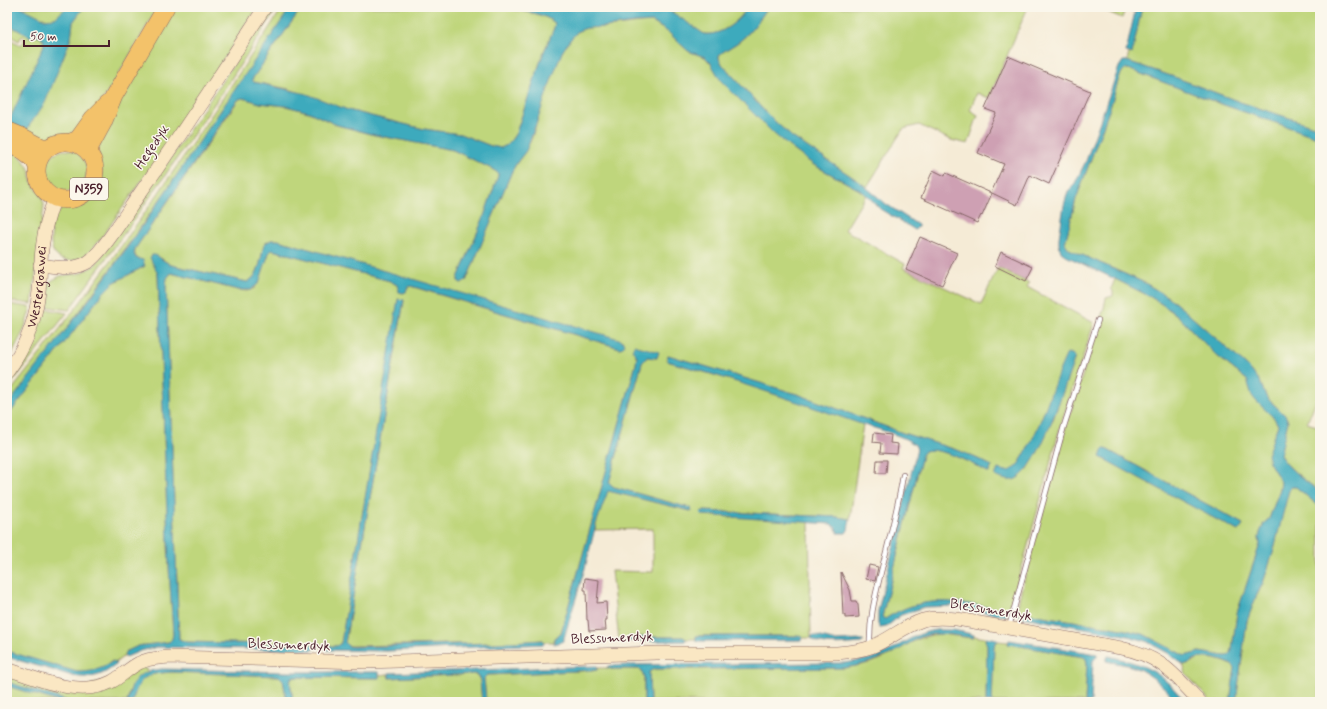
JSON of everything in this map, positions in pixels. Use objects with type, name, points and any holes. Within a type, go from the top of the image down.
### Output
[{"type":"highway","points":[[90,153],[90,147],[103,123],[114,96],[166,7]]},
{"type":"highway","points":[[37,167],[41,156],[49,147],[78,139],[93,118],[114,96]]},
{"type":"highway","name":"N359","points":[[7,130],[19,135],[26,146],[37,167],[39,182],[43,189],[55,198],[62,200],[77,198],[84,194],[93,183],[95,175],[94,160],[90,153]]},
{"type":"highway","name":"N359","points":[[7,138],[26,146],[49,147]]},
{"type":"highway","points":[[70,142],[84,148],[90,153]]},
{"type":"street","name":"Hegedyk","points":[[40,265],[71,268],[81,265],[93,258],[124,217],[169,152],[266,7]]},
{"type":"street","name":"Westergoawei","points":[[7,372],[23,347],[35,312],[46,224],[55,198]]},
{"type":"street","name":"Blessumerdyk","points":[[7,669],[60,685],[89,688],[97,687],[113,681],[140,662],[150,659],[169,657],[365,662],[657,653],[837,653],[870,647],[923,620],[956,619],[1121,648],[1141,653],[1152,657],[1168,668],[1200,702]]},
{"type":"lane","points":[[1008,628],[1064,426],[1098,320]]},
{"type":"lane","points":[[870,647],[870,622],[899,500],[903,475]]},
{"type":"green space","points":[[21,7],[67,7],[62,13],[51,19],[39,16]]},
{"type":"green space","points":[[84,7],[158,7],[110,89],[80,128],[67,136],[47,140],[25,131],[71,38],[73,22]]},
{"type":"green space","points":[[175,7],[258,7],[169,142],[99,241],[89,252],[80,258],[73,261],[60,259],[55,255],[52,249],[51,241],[52,232],[50,231],[55,216],[65,207],[80,204],[85,201],[97,188],[102,171],[98,157],[98,148],[114,111]]},
{"type":"green space","points":[[272,7],[278,7],[228,84],[176,160],[69,310],[42,306],[46,288],[51,281],[60,276],[81,273],[95,265],[164,168]]},
{"type":"green space","points":[[283,7],[291,7],[188,159],[82,309],[7,406],[7,396],[99,277],[134,228],[199,134]]},
{"type":"green space","points":[[302,7],[500,7],[541,15],[555,23],[516,133],[507,145],[501,148],[491,146],[460,134],[424,129],[375,117],[348,110],[289,89],[254,82],[252,80],[253,78]]},
{"type":"green space","points":[[662,7],[748,7],[735,22],[723,30],[717,33],[704,34]]},
{"type":"green space","points":[[768,7],[1028,7],[989,98],[977,93],[970,110],[978,115],[968,144],[951,140],[919,125],[903,129],[867,187],[792,137],[768,115],[719,59],[719,55],[737,43],[750,31]]},
{"type":"green space","points":[[1096,7],[1136,7],[1134,12],[1125,10],[1122,18]]},
{"type":"green space","points":[[1142,7],[1320,7],[1320,128],[1240,102],[1127,61],[1129,53],[1132,53]]},
{"type":"green space","points":[[652,22],[668,32],[688,51],[705,57],[751,111],[791,148],[814,165],[866,195],[845,230],[905,264],[903,268],[981,304],[998,268],[1029,283],[1027,287],[1094,323],[1061,424],[1010,611],[959,603],[934,602],[910,607],[885,619],[882,617],[922,455],[925,451],[939,451],[967,461],[989,473],[992,466],[960,451],[903,433],[800,395],[668,355],[667,361],[758,388],[863,424],[850,519],[837,517],[703,511],[702,515],[809,521],[811,638],[802,638],[802,636],[696,636],[696,639],[686,639],[683,637],[628,637],[627,639],[619,640],[611,571],[653,572],[653,529],[595,530],[606,494],[609,491],[691,511],[690,508],[614,487],[609,483],[642,363],[647,357],[657,358],[635,353],[637,359],[636,364],[561,633],[554,638],[554,642],[544,642],[543,640],[495,643],[348,646],[345,643],[404,301],[399,299],[341,643],[337,646],[316,647],[315,645],[186,642],[179,639],[166,285],[167,278],[171,273],[247,291],[255,288],[269,253],[272,250],[390,281],[397,285],[400,292],[403,293],[410,286],[620,348],[624,342],[278,240],[271,240],[264,244],[261,260],[255,276],[247,282],[171,265],[159,257],[153,264],[157,269],[158,276],[173,634],[172,640],[169,642],[138,646],[125,652],[124,656],[115,663],[112,661],[101,669],[91,672],[69,671],[7,651],[7,417],[103,293],[113,283],[145,266],[136,257],[135,249],[239,99],[243,98],[260,103],[286,106],[309,112],[337,125],[375,135],[453,150],[498,173],[483,219],[458,278],[458,281],[462,283],[466,281],[512,171],[531,140],[556,66],[569,40],[580,30],[587,28]],"holes":[[[1070,353],[1075,357],[1053,420],[1028,469],[995,476],[998,469],[1009,471],[1020,462],[1035,435],[1067,354]]]},
{"type":"green space","points":[[7,24],[31,37],[40,37],[43,39],[44,46],[8,123],[7,38],[21,45],[25,37],[22,36],[19,41],[10,36],[13,30],[10,29],[7,34]]},
{"type":"green space","points":[[1125,69],[1320,138],[1320,390],[1307,423],[1320,427],[1320,492],[1293,470],[1280,455],[1288,421],[1285,415],[1267,398],[1260,381],[1248,367],[1168,297],[1145,283],[1069,249],[1065,243],[1076,199],[1110,108],[1119,78]]},
{"type":"green space","points":[[66,150],[74,152],[83,160],[87,171],[85,179],[77,188],[66,192],[58,190],[49,182],[45,171],[47,163],[55,154]]},
{"type":"green space","points":[[15,152],[22,158],[30,170],[32,182],[42,197],[44,205],[32,304],[7,301],[7,166]]},
{"type":"green space","points":[[1115,279],[1149,296],[1177,315],[1216,355],[1247,380],[1253,396],[1274,418],[1278,425],[1273,438],[1269,462],[1281,482],[1280,489],[1269,519],[1264,523],[1260,533],[1260,544],[1237,613],[1232,649],[1228,656],[1199,652],[1185,656],[1143,634],[1122,629],[1024,613],[1019,614],[1017,611],[1020,595],[1066,427],[1106,298],[1113,296],[1113,291],[1111,289]],"holes":[[[1106,449],[1243,524],[1238,531],[1101,457]]]},
{"type":"green space","points":[[7,304],[31,307],[24,330],[7,363]]},
{"type":"green space","points":[[42,308],[67,313],[7,389],[7,381],[29,349],[38,325]]},
{"type":"green space","points":[[1291,487],[1296,487],[1320,507],[1320,702],[1236,702],[1247,621],[1263,583],[1273,553],[1287,495]]},
{"type":"green space","points":[[940,634],[985,638],[987,644],[986,702],[650,702],[649,672],[654,669],[844,668],[876,661],[923,637]]},
{"type":"green space","points":[[998,641],[1084,657],[1087,663],[1085,702],[992,702],[994,647],[995,643]]},
{"type":"green space","points":[[1200,658],[1219,660],[1228,663],[1235,668],[1230,702],[1211,702],[1186,674],[1183,664],[1188,664]]},
{"type":"green space","points":[[142,667],[149,671],[136,680],[130,691],[127,702],[71,702],[7,682],[7,673],[71,692]]},
{"type":"green space","points":[[597,668],[641,670],[644,677],[644,702],[486,702],[484,678],[487,675],[597,670]]},
{"type":"green space","points":[[172,672],[279,676],[283,680],[287,702],[132,702],[137,686],[143,678],[152,674]]},
{"type":"green space","points":[[388,674],[389,678],[474,674],[477,675],[480,680],[482,702],[293,702],[290,681],[292,677],[378,678],[379,675]]},
{"type":"green space","points":[[7,686],[60,702],[7,702]]},
{"type":"water","points":[[7,7],[21,7],[45,19],[55,18],[67,7],[84,7],[73,22],[71,38],[45,103],[27,129],[7,166],[7,125],[44,45],[43,39],[38,36],[34,35],[31,37],[7,24]]},
{"type":"water","points":[[291,7],[302,7],[253,78],[252,80],[254,82],[307,94],[348,110],[375,117],[424,129],[460,134],[491,146],[501,148],[507,145],[516,133],[555,23],[543,16],[500,7],[662,7],[704,34],[711,34],[723,30],[735,22],[748,7],[768,7],[746,35],[719,55],[719,59],[722,64],[768,115],[792,137],[860,182],[886,204],[918,225],[918,227],[915,230],[880,209],[869,197],[858,189],[814,165],[791,148],[773,133],[721,81],[710,62],[705,57],[688,51],[668,32],[652,22],[587,28],[578,31],[570,40],[562,52],[526,151],[512,171],[466,281],[461,283],[458,281],[458,278],[483,219],[498,173],[453,150],[375,135],[337,125],[309,112],[286,106],[260,103],[243,98],[239,99],[233,106],[135,249],[134,254],[136,258],[143,260],[145,266],[113,283],[103,293],[7,417],[7,406],[88,301],[134,238]]},
{"type":"water","points":[[1136,7],[1142,7],[1132,54],[1126,52]]},
{"type":"water","points":[[1123,61],[1127,61],[1177,78],[1240,102],[1320,128],[1320,138],[1125,69],[1119,78],[1110,108],[1076,199],[1065,243],[1069,249],[1145,283],[1168,297],[1248,367],[1260,381],[1267,398],[1285,415],[1288,421],[1280,455],[1293,471],[1320,492],[1320,507],[1296,487],[1291,487],[1289,490],[1273,553],[1263,583],[1247,621],[1236,702],[1230,702],[1235,668],[1224,661],[1213,658],[1203,658],[1184,665],[1168,653],[1146,641],[1124,635],[1018,616],[1019,614],[1024,613],[1122,629],[1143,634],[1185,656],[1199,652],[1225,656],[1229,655],[1232,649],[1237,613],[1260,544],[1260,533],[1264,523],[1269,519],[1280,489],[1281,482],[1269,462],[1267,455],[1278,425],[1274,418],[1252,396],[1247,380],[1216,355],[1177,315],[1163,305],[1149,296],[1068,257],[1061,252],[1059,238],[1064,205],[1068,191],[1074,185],[1086,161],[1119,67]]},
{"type":"water","points":[[271,240],[278,240],[619,339],[624,342],[625,345],[620,348],[411,286],[407,288],[406,292],[399,292],[397,285],[390,281],[272,250],[269,253],[259,283],[251,290],[238,290],[171,273],[167,278],[166,285],[179,639],[186,642],[315,645],[316,647],[313,650],[157,647],[140,651],[126,657],[124,655],[125,652],[138,646],[169,642],[172,639],[173,634],[158,276],[150,257],[155,255],[171,265],[247,282],[255,276],[261,260],[264,244]]},
{"type":"water","points":[[398,299],[404,300],[345,643],[352,647],[495,643],[543,640],[544,644],[387,651],[326,650],[326,646],[337,646],[341,643]]},
{"type":"water","points":[[634,345],[659,352],[657,358],[647,357],[642,363],[609,483],[614,487],[690,508],[691,511],[608,491],[596,524],[585,568],[564,638],[562,642],[554,644],[554,638],[561,633],[636,364],[637,356],[632,350]]},
{"type":"water","points":[[1067,353],[1072,354],[1075,357],[1051,424],[1034,460],[1025,472],[1016,479],[1008,480],[995,476],[998,469],[1007,471],[1015,468],[1024,455],[1042,418]]},
{"type":"water","points":[[668,355],[800,395],[903,433],[960,451],[992,466],[989,473],[967,461],[939,451],[925,451],[922,455],[882,617],[885,619],[914,605],[941,602],[955,602],[1000,609],[1008,612],[1006,616],[952,606],[924,607],[901,615],[886,627],[880,628],[878,624],[878,611],[916,452],[915,445],[904,438],[888,432],[787,398],[667,361]]},
{"type":"water","points":[[1103,449],[1106,449],[1243,524],[1238,531],[1100,457]]},
{"type":"water","points":[[702,511],[837,517],[850,519],[846,533],[838,533],[836,528],[831,524],[702,515],[700,513]]},
{"type":"water","points":[[953,630],[974,635],[973,638],[944,634],[923,636],[878,660],[844,668],[654,669],[649,672],[650,702],[644,702],[644,677],[641,670],[607,668],[608,666],[629,665],[845,663],[876,657],[915,637],[929,631]]},
{"type":"water","points":[[813,635],[836,641],[864,641],[861,643],[828,644],[811,638]]},
{"type":"water","points":[[696,636],[802,636],[802,640],[696,641]]},
{"type":"water","points":[[628,637],[683,637],[686,639],[685,641],[629,641],[627,639]]},
{"type":"water","points":[[986,637],[997,639],[998,641],[995,643],[994,647],[992,702],[986,702]]},
{"type":"water","points":[[1009,640],[1097,654],[1093,661],[1091,702],[1085,702],[1087,663],[1084,657],[1008,644]]},
{"type":"water","points":[[7,651],[77,672],[96,670],[113,661],[117,664],[96,676],[80,677],[7,657]]},
{"type":"water","points":[[1108,656],[1132,662],[1153,671],[1169,683],[1186,702],[1178,702],[1147,673],[1131,666],[1106,661]]},
{"type":"water","points":[[597,666],[597,670],[487,675],[484,678],[486,702],[482,702],[480,680],[477,675],[474,674],[389,678],[389,673]]},
{"type":"water","points":[[162,669],[286,672],[379,672],[379,678],[292,677],[290,681],[293,702],[287,702],[283,680],[279,676],[172,672],[155,674],[145,678],[138,687],[132,702],[127,702],[131,687],[137,678],[147,672]]},
{"type":"water","points":[[7,682],[71,702],[60,702],[7,686]]},
{"type":"building","points":[[1008,56],[1090,91],[1049,184],[1030,175],[1017,205],[992,193],[982,216],[981,215],[977,223],[921,198],[933,170],[945,176],[946,173],[991,193],[1004,164],[978,153],[996,113],[985,109]]},
{"type":"building","points":[[920,237],[957,253],[942,285],[906,269]]},
{"type":"building","points":[[1001,252],[1033,267],[1026,281],[995,266]]},
{"type":"building","points":[[874,433],[891,435],[890,443],[898,444],[897,454],[880,453],[881,443],[873,442]]},
{"type":"building","points":[[877,460],[887,460],[886,473],[876,473]]},
{"type":"building","points":[[869,565],[878,567],[875,581],[866,579]]},
{"type":"building","points":[[841,572],[850,590],[852,601],[856,601],[858,605],[859,617],[845,618],[845,615],[843,615]]},
{"type":"building","points":[[585,578],[599,580],[597,603],[606,602],[606,630],[589,631],[586,590],[584,590]]}]
